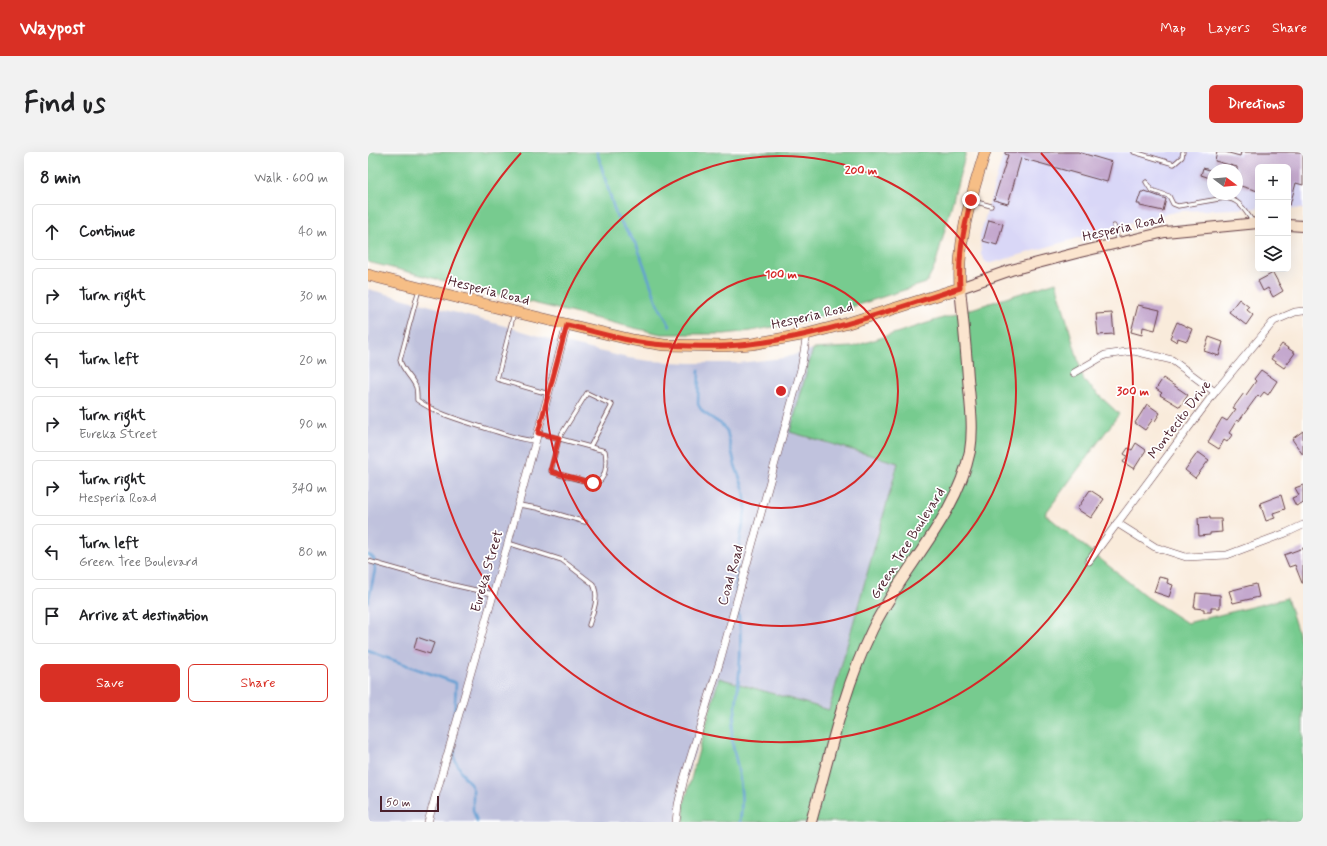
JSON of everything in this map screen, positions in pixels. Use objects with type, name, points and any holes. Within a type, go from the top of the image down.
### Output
[{"type":"main road","name":"Green Tree Boulevard","points":[[810,822],[847,693],[857,664],[873,629],[892,596],[935,531],[954,498],[967,464],[972,434],[960,288],[960,246],[985,152]]},
{"type":"main road","name":"Hesperia Road","points":[[368,275],[633,340],[664,345],[724,346],[752,344],[807,334],[845,324],[960,288],[1011,270],[1164,232],[1255,223]]},
{"type":"main road","points":[[1291,225],[1303,226]]},
{"type":"street","name":"Montecito Drive","points":[[1089,561],[1215,392],[1274,321],[1295,312],[1303,311]]},
{"type":"street","name":"Eureka Street","points":[[428,822],[519,505],[567,325]]},
{"type":"street","name":"Coad Road","points":[[676,822],[684,779],[720,661],[799,377],[807,334]]},
{"type":"street","points":[[1074,373],[1105,355],[1134,351],[1172,360],[1215,392]]},
{"type":"street","points":[[1117,523],[1156,547],[1186,557],[1226,555],[1286,533],[1303,525]]},
{"type":"lane","points":[[1134,152],[1174,164],[1182,157],[1183,152]]},
{"type":"lane","points":[[1146,182],[1151,190],[1168,196],[1176,206],[1225,198],[1233,199],[1239,202],[1255,222]]},
{"type":"lane","points":[[971,200],[991,206]]},
{"type":"lane","points":[[1114,226],[1118,243]]},
{"type":"lane","points":[[420,288],[400,360],[401,366],[410,377],[416,388],[417,400],[426,406],[450,417],[522,440],[536,441]]},
{"type":"lane","points":[[515,312],[497,379],[549,394]]},
{"type":"lane","points":[[538,433],[559,438],[590,446],[605,451],[606,466],[603,477],[598,483],[552,472],[551,468],[559,438],[587,393],[612,405],[590,446]]},
{"type":"lane","points":[[519,505],[537,508],[585,522]]},
{"type":"lane","points":[[508,543],[562,560],[593,584],[596,590],[596,597],[590,625]]},
{"type":"lane","points":[[368,561],[453,585],[493,594]]},
{"type":"shaded area","points":[[1004,152],[1303,152],[1303,209],[1291,208],[1291,164],[1255,164],[1255,208],[1180,211],[1146,218],[992,263],[985,261],[981,255],[980,236]]},
{"type":"shaded area","points":[[368,289],[552,340],[628,358],[650,361],[738,363],[784,358],[813,349],[790,432],[898,463],[829,710],[719,678],[678,805],[676,822],[368,822]]},
{"type":"green space","points":[[368,152],[966,152],[935,266],[926,283],[811,320],[751,331],[724,334],[661,334],[368,262]]},
{"type":"green space","points":[[1056,282],[1084,381],[1119,414],[1045,514],[1147,597],[1187,623],[1287,598],[1303,649],[1303,822],[684,822],[684,804],[719,678],[829,710],[898,463],[790,432],[813,349],[852,347]]},
{"type":"building","points":[[1005,152],[1078,152],[1112,162],[1107,182],[1021,158],[1008,204],[994,200],[1008,155],[1005,154]]},
{"type":"building","points":[[1217,152],[1225,152],[1240,156],[1241,152],[1303,152],[1303,185],[1296,183],[1291,201],[1291,164],[1255,164],[1255,190],[1243,187],[1243,164],[1226,164],[1215,161]]},
{"type":"building","points":[[1203,168],[1207,169],[1207,177],[1201,175]]},
{"type":"building","points":[[1144,191],[1166,199],[1163,211],[1137,204],[1141,192]]},
{"type":"building","points":[[989,220],[1003,224],[997,245],[983,241]]},
{"type":"building","points":[[1273,273],[1283,291],[1273,297],[1268,288],[1263,291],[1258,281]]},
{"type":"building","points":[[1239,299],[1249,307],[1247,310],[1253,315],[1246,325],[1229,312]]},
{"type":"building","points":[[1138,305],[1160,310],[1155,330],[1143,327],[1142,335],[1131,332]]},
{"type":"building","points":[[1112,313],[1114,334],[1098,335],[1096,314]]},
{"type":"building","points":[[1177,322],[1192,329],[1187,341],[1178,338],[1177,342],[1170,338]]},
{"type":"building","points":[[1209,337],[1223,342],[1219,356],[1204,351]]},
{"type":"building","points":[[1282,344],[1295,353],[1284,368],[1271,359]]},
{"type":"building","points":[[1261,370],[1277,381],[1268,395],[1264,392],[1260,397],[1258,395],[1239,421],[1237,420],[1229,433],[1232,435],[1227,442],[1224,440],[1219,449],[1208,442],[1222,418],[1227,421],[1236,409],[1233,408],[1244,393],[1246,395],[1256,381],[1254,379]]},
{"type":"building","points":[[1163,378],[1188,395],[1180,407],[1160,395],[1162,393],[1156,389]]},
{"type":"building","points":[[1147,404],[1160,413],[1155,421],[1153,419],[1145,430],[1135,423]]},
{"type":"building","points":[[1303,431],[1303,455],[1292,439]]},
{"type":"building","points":[[1136,443],[1146,450],[1134,469],[1123,462],[1127,456],[1124,454],[1128,448],[1132,450]]},
{"type":"building","points":[[1198,452],[1209,460],[1195,478],[1185,470]]},
{"type":"building","points":[[1303,485],[1303,504],[1302,503],[1296,506],[1292,498],[1299,495],[1295,488]]},
{"type":"building","points":[[1090,490],[1104,499],[1091,518],[1077,509]]},
{"type":"building","points":[[1281,495],[1285,509],[1273,513],[1275,518],[1266,521],[1260,503]]},
{"type":"building","points":[[1210,517],[1210,519],[1221,519],[1222,532],[1199,536],[1198,518]]},
{"type":"building","points":[[1303,548],[1302,583],[1295,565],[1289,567],[1284,555]]},
{"type":"building","points":[[1159,577],[1168,579],[1167,583],[1173,585],[1169,597],[1154,592]]},
{"type":"building","points":[[1256,584],[1259,597],[1233,603],[1229,591]]},
{"type":"building","points":[[1196,593],[1220,595],[1220,608],[1211,608],[1211,612],[1204,612],[1204,609],[1194,608]]},
{"type":"building","points":[[417,637],[434,643],[430,654],[414,649]]},
{"type":"waterway","points":[[597,152],[616,215],[637,246],[658,305],[670,326]]},
{"type":"waterway","points":[[699,370],[698,404],[704,413],[721,424],[727,431],[735,465],[744,490],[746,506],[737,558],[736,593]]},
{"type":"waterway","points":[[368,555],[374,559],[375,570],[368,602]]},
{"type":"waterway","points":[[737,608],[741,643],[736,710],[732,740],[740,786],[740,822]]},
{"type":"waterway","points":[[368,651],[456,683],[454,721]]},
{"type":"waterway","points":[[454,742],[455,760],[473,790],[473,810],[477,822]]},
{"type":"route","points":[[593,483],[552,472],[551,468],[559,438],[538,433],[567,325],[633,340],[664,345],[724,346],[752,344],[807,334],[845,324],[960,288],[960,246],[971,200]]}]
